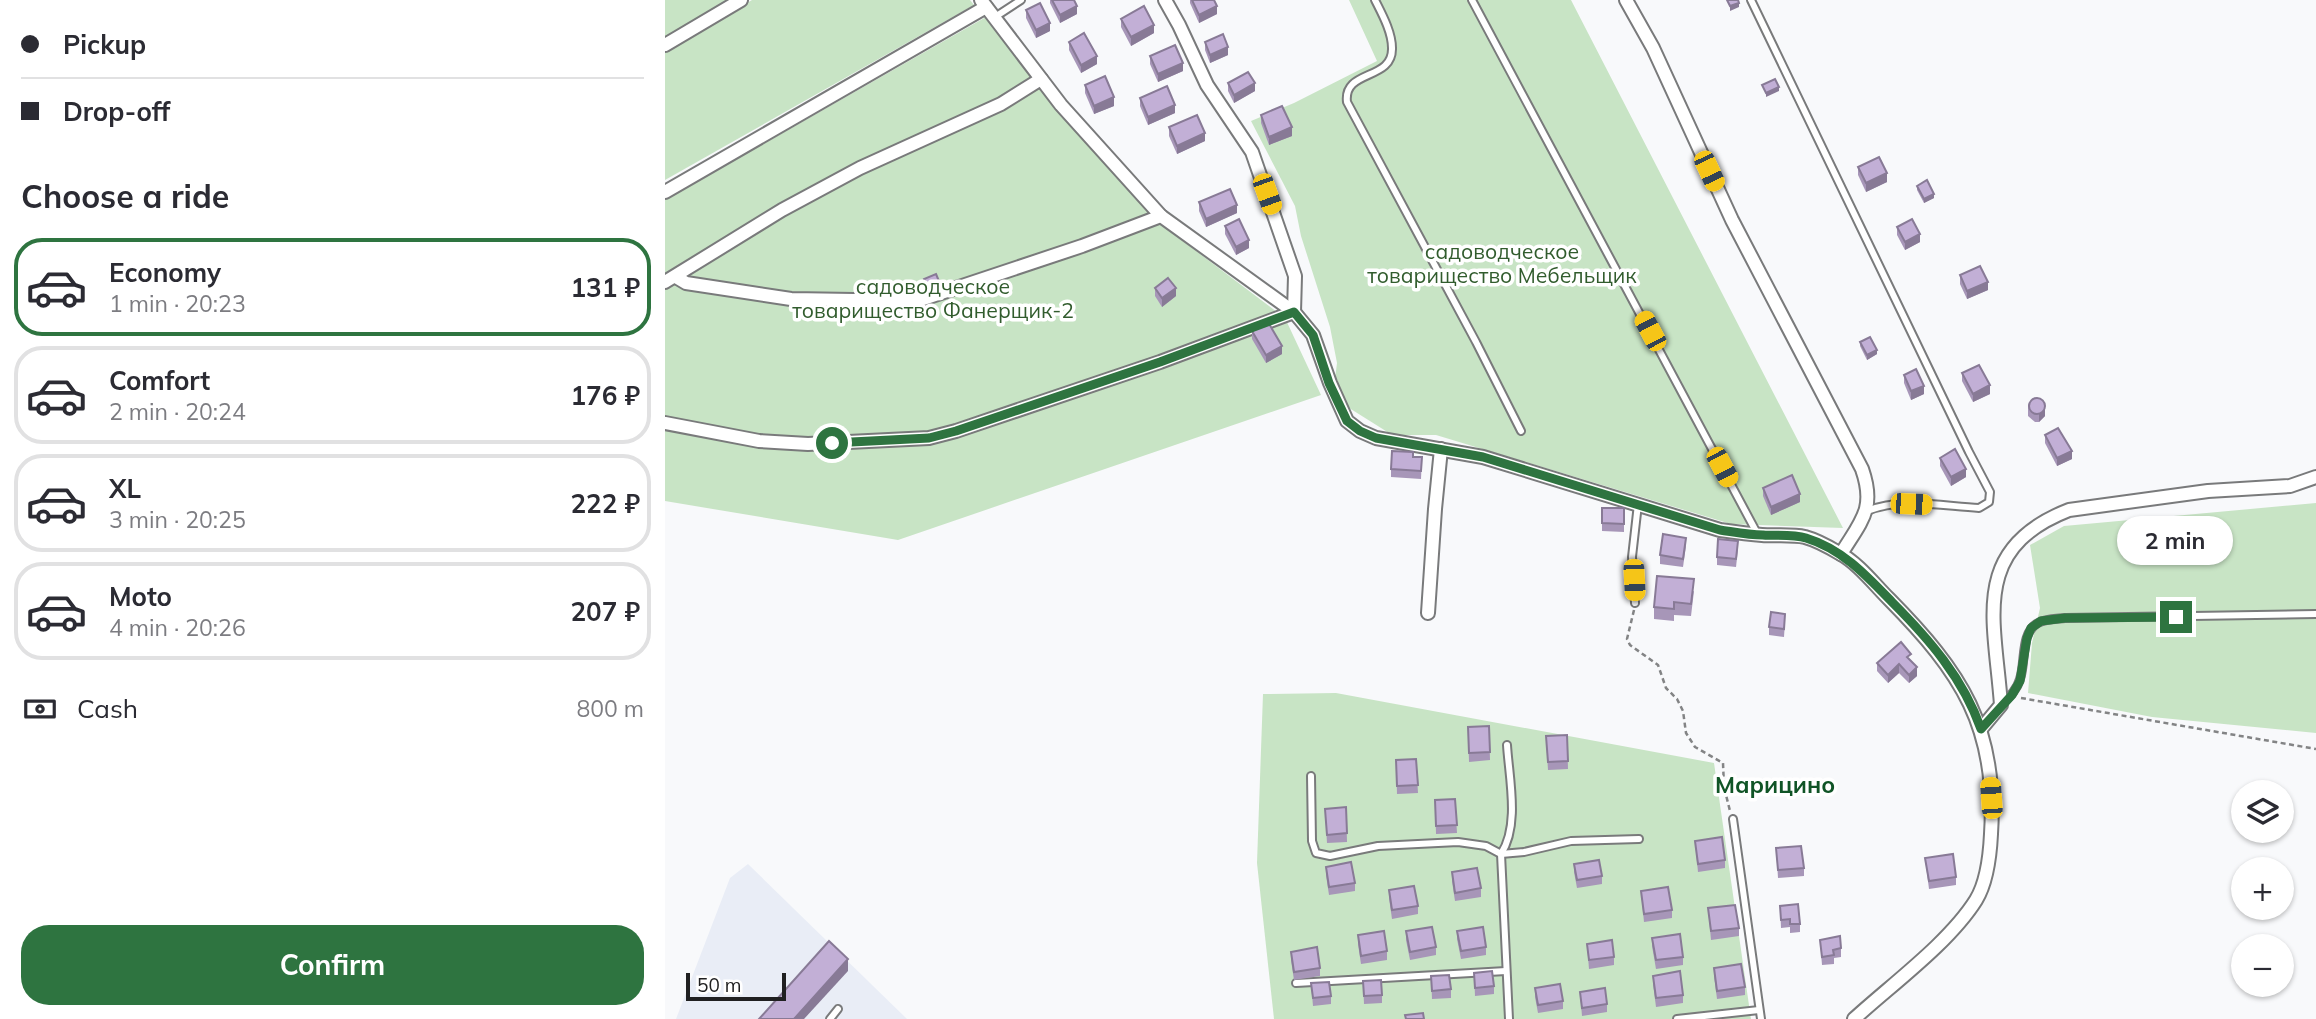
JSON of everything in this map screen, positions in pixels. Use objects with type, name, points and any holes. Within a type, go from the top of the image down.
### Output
[{"type":"street","points":[[665,45],[741,0]]},
{"type":"street","points":[[1164,0],[1207,85],[1252,152],[1295,276],[1294,312]]},
{"type":"street","points":[[1626,0],[1653,48],[1732,220],[1863,469],[1868,487],[1867,511],[1841,554]]},
{"type":"street","points":[[665,192],[987,8],[1061,105],[1161,216],[1294,312],[1313,335],[1329,383],[1347,421],[1360,431],[1376,438],[1483,457],[1720,530],[1804,537],[1841,554],[1863,573],[1937,650],[1953,672],[1974,709],[1981,729],[1993,816],[1990,859],[1976,899],[1949,932],[1854,1019]]},
{"type":"street","points":[[671,279],[782,210],[902,148],[1001,104],[1041,79]]},
{"type":"street","points":[[671,279],[791,299],[917,301],[1082,246],[1161,216]]},
{"type":"street","points":[[665,423],[759,441],[808,444],[929,438],[1160,362],[1294,312]]},
{"type":"street","points":[[1428,613],[1441,449]]},
{"type":"street","points":[[1981,729],[2001,705],[1993,626],[1994,589],[1999,569],[2013,548],[2035,527],[2050,517],[2069,510],[2208,491],[2290,486],[2316,477]]},
{"type":"lane","points":[[987,8],[1021,0]]},
{"type":"lane","points":[[1375,0],[1389,32],[1393,49],[1387,63],[1380,69],[1351,84],[1346,92],[1347,102],[1521,431]]},
{"type":"lane","points":[[1472,0],[1758,535]]},
{"type":"lane","points":[[1751,0],[1990,492],[1989,502],[1979,508],[1896,503],[1867,511]]},
{"type":"lane","points":[[1635,603],[1632,557],[1638,503]]},
{"type":"lane","points":[[2001,705],[2012,695],[2020,681],[2027,638],[2031,628],[2041,621],[2065,618],[2316,614]]},
{"type":"lane","points":[[1507,745],[1510,842],[1501,854],[1509,1019]]},
{"type":"lane","points":[[1311,776],[1312,841],[1316,853],[1329,856],[1378,846],[1458,842],[1486,846],[1501,854],[1571,841],[1639,839]]},
{"type":"lane","points":[[1733,819],[1761,1019]]},
{"type":"lane","points":[[1296,983],[1506,971]]},
{"type":"lane","points":[[831,1019],[838,1009]]},
{"type":"lane","points":[[1677,1019],[1759,1010]]},
{"type":"path","points":[[1635,603],[1627,639],[1630,645],[1658,665],[1666,688],[1678,699],[1683,711],[1686,733],[1695,747],[1723,763],[1724,787],[1733,819]]},
{"type":"path","points":[[2001,705],[2022,697],[2316,749]]},
{"type":"shaded area","points":[[748,864],[907,1019],[676,1019],[730,878]]},
{"type":"green space","points":[[665,0],[734,0],[665,41]]},
{"type":"green space","points":[[752,0],[970,0],[974,5],[665,180],[665,51]]},
{"type":"green space","name":"садоводческое товарищество Мебельщик","points":[[1349,0],[1571,0],[1843,528],[1731,524],[1436,435],[1389,433],[1346,406],[1335,379],[1337,363],[1330,327],[1301,236],[1295,206],[1251,121],[1294,103],[1377,61]]},
{"type":"green space","name":"садоводческое товарищество Фанерщик-2","points":[[986,17],[1167,229],[1285,318],[1321,395],[898,540],[665,501],[665,200]]},
{"type":"green space","points":[[2316,503],[2316,733],[2152,717],[2028,693],[2032,643],[2040,608],[2030,545],[2064,526]]},
{"type":"green space","points":[[1336,693],[1714,763],[1751,1019],[1274,1019],[1257,863],[1263,694]]},
{"type":"building","points":[[1052,0],[1074,0],[1077,6],[1060,15]]},
{"type":"building","points":[[1192,0],[1214,0],[1217,6],[1199,15]]},
{"type":"building","points":[[1727,0],[1738,0],[1739,3],[1730,6]]},
{"type":"building","points":[[1040,3],[1050,23],[1036,30],[1026,10]]},
{"type":"building","points":[[1144,6],[1154,25],[1131,37],[1121,19]]},
{"type":"building","points":[[1084,33],[1097,56],[1081,65],[1069,42]]},
{"type":"building","points":[[1223,34],[1228,47],[1210,55],[1205,42]]},
{"type":"building","points":[[1175,45],[1183,63],[1158,74],[1150,56]]},
{"type":"building","points":[[1248,72],[1255,83],[1234,95],[1228,83]]},
{"type":"building","points":[[1105,76],[1114,97],[1094,106],[1085,85]]},
{"type":"building","points":[[1775,79],[1779,87],[1766,93],[1762,85]]},
{"type":"building","points":[[1167,86],[1175,105],[1148,117],[1140,98]]},
{"type":"building","points":[[1282,106],[1292,127],[1269,137],[1261,115]]},
{"type":"building","points":[[1197,115],[1205,133],[1177,146],[1169,127]]},
{"type":"building","points":[[1879,157],[1887,173],[1866,183],[1858,167]]},
{"type":"building","points":[[1927,180],[1934,194],[1924,199],[1917,186]]},
{"type":"building","points":[[1230,189],[1237,205],[1206,219],[1199,202]]},
{"type":"building","points":[[1239,219],[1249,240],[1236,247],[1225,226]]},
{"type":"building","points":[[1912,219],[1920,234],[1905,242],[1897,227]]},
{"type":"building","points":[[1980,266],[1988,282],[1967,291],[1960,275]]},
{"type":"building","points":[[936,274],[941,286],[928,291],[924,279]]},
{"type":"building","points":[[1168,278],[1176,288],[1162,298],[1155,288]]},
{"type":"building","points":[[1268,322],[1282,346],[1266,355],[1252,331]]},
{"type":"building","points":[[1870,337],[1877,350],[1867,355],[1860,342]]},
{"type":"building","points":[[1979,365],[1990,385],[1973,394],[1962,373]]},
{"type":"building","points":[[1916,369],[1924,386],[1911,391],[1904,375]]},
{"type":"building","points":[[2037,398],[2043,400],[2043,412],[2037,414],[2031,412],[2029,406],[2031,400]]},
{"type":"building","points":[[2058,428],[2072,451],[2057,458],[2045,435]]},
{"type":"building","points":[[1955,449],[1966,469],[1951,477],[1940,458]]},
{"type":"building","points":[[1392,451],[1413,452],[1413,457],[1422,457],[1421,471],[1391,469]]},
{"type":"building","points":[[1792,475],[1800,494],[1771,507],[1763,488]]},
{"type":"building","points":[[1602,508],[1624,508],[1624,524],[1602,523]]},
{"type":"building","points":[[1663,534],[1686,538],[1683,559],[1660,555]]},
{"type":"building","points":[[1718,539],[1738,541],[1736,559],[1717,557]]},
{"type":"building","points":[[1657,576],[1694,579],[1691,604],[1674,602],[1674,609],[1654,607]]},
{"type":"building","points":[[1771,612],[1785,614],[1784,629],[1769,627]]},
{"type":"building","points":[[1901,642],[1911,654],[1907,657],[1917,667],[1909,675],[1899,664],[1888,675],[1877,663]]},
{"type":"building","points":[[1489,726],[1490,752],[1469,753],[1468,727]]},
{"type":"building","points":[[1567,735],[1568,761],[1548,762],[1546,736]]},
{"type":"building","points":[[1416,759],[1418,785],[1397,786],[1396,760]]},
{"type":"building","points":[[1455,799],[1457,825],[1436,826],[1435,800]]},
{"type":"building","points":[[1346,807],[1347,833],[1327,835],[1325,809]]},
{"type":"building","points":[[1722,837],[1725,860],[1698,864],[1695,841]]},
{"type":"building","points":[[1801,846],[1804,868],[1778,870],[1776,848]]},
{"type":"building","points":[[1953,854],[1956,877],[1929,881],[1925,858]]},
{"type":"building","points":[[1599,860],[1602,876],[1577,880],[1574,864]]},
{"type":"building","points":[[1351,862],[1355,883],[1329,887],[1326,867]]},
{"type":"building","points":[[1477,868],[1481,888],[1455,893],[1452,872]]},
{"type":"building","points":[[1414,886],[1418,906],[1392,910],[1389,890]]},
{"type":"building","points":[[1668,887],[1672,910],[1644,914],[1641,891]]},
{"type":"building","points":[[1798,904],[1800,924],[1790,924],[1790,919],[1781,920],[1780,906]]},
{"type":"building","points":[[1735,905],[1739,928],[1711,931],[1708,908]]},
{"type":"building","points":[[1432,927],[1436,947],[1410,952],[1406,931]]},
{"type":"building","points":[[1483,927],[1486,947],[1461,951],[1457,931]]},
{"type":"building","points":[[1384,931],[1387,951],[1361,956],[1358,935]]},
{"type":"building","points":[[1680,934],[1683,957],[1656,960],[1652,938]]},
{"type":"building","points":[[1840,936],[1841,948],[1833,950],[1834,955],[1822,957],[1820,940]]},
{"type":"building","points":[[1612,940],[1614,957],[1589,960],[1587,944]]},
{"type":"building","points":[[829,941],[848,959],[794,1019],[759,1019]]},
{"type":"building","points":[[1317,947],[1320,968],[1294,972],[1291,952]]},
{"type":"building","points":[[1741,964],[1745,987],[1717,991],[1714,968]]},
{"type":"building","points":[[1492,971],[1494,986],[1475,988],[1474,973]]},
{"type":"building","points":[[1680,971],[1683,995],[1656,998],[1653,976]]},
{"type":"building","points":[[1449,975],[1451,989],[1432,991],[1431,976]]},
{"type":"building","points":[[1381,980],[1382,995],[1364,996],[1363,981]]},
{"type":"building","points":[[1329,982],[1331,996],[1313,998],[1311,983]]},
{"type":"building","points":[[1560,984],[1563,1001],[1538,1005],[1535,988]]},
{"type":"building","points":[[1605,988],[1607,1004],[1582,1008],[1580,992]]},
{"type":"building","points":[[1423,1013],[1424,1019],[1406,1019],[1405,1015]]},
{"type":"district","name":"Марицино","points":[[1775,784]]},
{"type":"route","points":[[832,443],[929,438],[956,431],[1160,362],[1294,312],[1313,335],[1329,383],[1347,421],[1360,431],[1376,438],[1483,457],[1720,530],[1804,537],[1841,554],[1863,573],[1937,650],[1974,709],[1981,729],[2012,695],[2020,681],[2027,638],[2031,628],[2041,621],[2065,618],[2176,617]]}]
